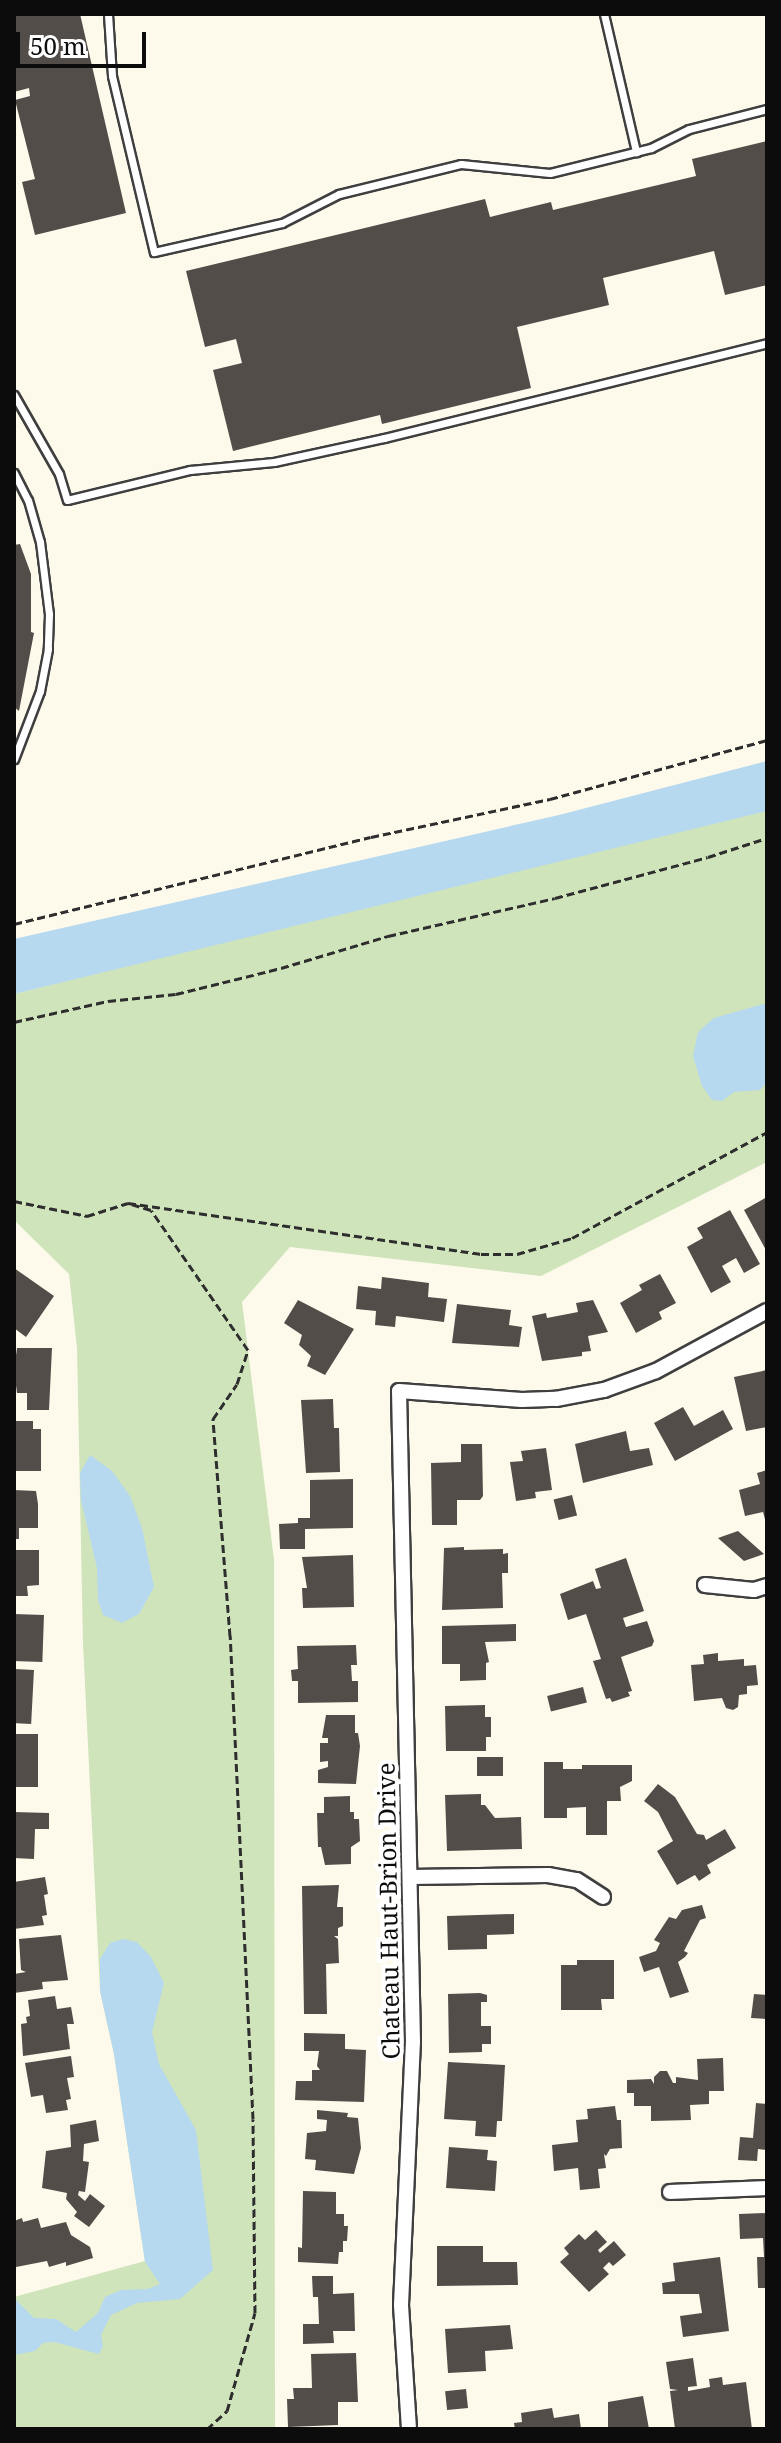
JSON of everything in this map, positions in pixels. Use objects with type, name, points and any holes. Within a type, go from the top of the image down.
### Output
[{"type":"street","name":"Chateau Haut-Brion Drive","points":[[409,2429],[401,2305],[413,2042],[399,1391],[522,1400],[556,1399],[604,1390],[656,1371],[767,1311]]},
{"type":"street","points":[[705,1585],[754,1590],[767,1586]]},
{"type":"street","points":[[410,1877],[548,1875],[577,1880],[603,1897]]},
{"type":"street","points":[[670,2192],[767,2188]]},
{"type":"lane","points":[[108,14],[112,76],[154,252],[282,223],[339,194],[461,164],[550,173],[636,152],[689,129],[767,109]]},
{"type":"lane","points":[[604,14],[636,152]]},
{"type":"lane","points":[[14,395],[59,474],[67,500],[190,470],[274,462],[343,447],[767,343]]},
{"type":"lane","points":[[14,473],[28,500],[40,542],[49,614],[40,691],[14,759]]},
{"type":"path","points":[[14,924],[371,837],[550,799],[767,740]]},
{"type":"path","points":[[14,1022],[108,1001],[176,994],[281,968],[388,936],[555,898],[767,838]]},
{"type":"path","points":[[14,1201],[87,1216],[128,1203],[481,1254],[517,1254],[572,1238],[767,1132]]},
{"type":"path","points":[[128,1203],[151,1210],[248,1350],[237,1384],[213,1419],[230,1636],[252,2088],[255,2313],[227,2411],[207,2429]]},
{"type":"green space","points":[[767,806],[767,1162],[541,1276],[290,1247],[242,1302],[274,1560],[275,2429],[14,2429],[14,2297],[145,2261],[114,2054],[100,1991],[83,1643],[77,1348],[69,1274],[14,1220],[14,994]]},
{"type":"water","points":[[767,761],[767,811],[14,994],[14,939],[559,815]]},
{"type":"water","points":[[767,1003],[767,1082],[760,1090],[734,1092],[722,1101],[712,1100],[702,1086],[693,1056],[698,1032],[714,1018]]},
{"type":"water","points":[[90,1455],[112,1471],[130,1496],[142,1528],[154,1587],[139,1614],[122,1623],[103,1615],[98,1600],[97,1568],[81,1500],[80,1473]]},
{"type":"water","points":[[123,1939],[137,1942],[151,1957],[164,1983],[152,2032],[159,2064],[196,2130],[213,2270],[180,2299],[137,2303],[111,2315],[101,2335],[103,2346],[99,2354],[54,2342],[43,2343],[35,2351],[14,2355],[14,2298],[34,2318],[56,2319],[76,2332],[98,2313],[105,2297],[121,2290],[148,2289],[160,2284],[145,2262],[114,2054],[100,1991],[100,1959],[110,1943]]},
{"type":"building","points":[[14,14],[80,14],[126,213],[35,235],[22,182],[35,179],[15,100],[30,96],[29,88],[14,92]]},
{"type":"building","points":[[767,141],[767,285],[725,295],[714,251],[603,278],[609,305],[517,327],[531,388],[382,424],[380,415],[233,451],[213,370],[242,363],[236,339],[205,347],[186,271],[485,199],[490,217],[551,202],[553,210],[696,176],[692,159]]},
{"type":"building","points":[[20,544],[31,574],[31,632],[34,633],[19,711],[14,707],[14,545]]},
{"type":"building","points":[[767,1197],[767,1252],[744,1210]]},
{"type":"building","points":[[730,1210],[760,1264],[744,1273],[736,1258],[722,1266],[731,1282],[711,1293],[687,1247],[703,1238],[697,1228]]},
{"type":"building","points":[[14,1268],[54,1296],[26,1337],[14,1328]]},
{"type":"building","points":[[660,1274],[676,1303],[659,1312],[662,1319],[636,1333],[620,1303],[642,1290],[639,1285]]},
{"type":"building","points":[[382,1277],[429,1283],[428,1297],[447,1299],[444,1322],[396,1316],[395,1327],[375,1325],[376,1311],[356,1309],[358,1286],[381,1289]]},
{"type":"building","points":[[298,1300],[354,1329],[325,1375],[307,1366],[311,1356],[299,1345],[302,1335],[284,1323]]},
{"type":"building","points":[[593,1300],[608,1332],[588,1336],[591,1351],[582,1352],[582,1356],[542,1361],[532,1316],[546,1313],[547,1318],[578,1312],[576,1303]]},
{"type":"building","points":[[457,1304],[511,1310],[509,1325],[522,1327],[519,1347],[452,1343]]},
{"type":"building","points":[[17,1348],[52,1348],[49,1410],[27,1410],[27,1393],[17,1393],[14,1370]]},
{"type":"building","points":[[767,1370],[767,1427],[746,1431],[734,1377]]},
{"type":"building","points":[[333,1399],[334,1428],[339,1428],[340,1472],[306,1473],[301,1400]]},
{"type":"building","points":[[683,1407],[694,1426],[723,1410],[733,1429],[675,1461],[654,1423]]},
{"type":"building","points":[[14,1421],[33,1421],[33,1429],[41,1429],[41,1471],[14,1471]]},
{"type":"building","points":[[626,1431],[630,1451],[649,1448],[653,1465],[583,1483],[575,1444]]},
{"type":"building","points":[[461,1444],[482,1444],[483,1496],[480,1500],[457,1500],[457,1525],[432,1525],[431,1463],[461,1462]]},
{"type":"building","points":[[546,1448],[552,1490],[535,1492],[536,1498],[516,1501],[510,1462],[523,1461],[521,1451]]},
{"type":"building","points":[[767,1470],[766,1523],[763,1512],[745,1516],[739,1490],[760,1484],[757,1473]]},
{"type":"building","points":[[353,1479],[353,1528],[305,1529],[305,1549],[280,1549],[279,1524],[298,1523],[298,1518],[310,1518],[310,1480]]},
{"type":"building","points":[[14,1490],[36,1491],[38,1504],[38,1528],[19,1528],[19,1539],[14,1539]]},
{"type":"building","points":[[572,1495],[577,1515],[559,1520],[554,1500]]},
{"type":"building","points":[[738,1531],[764,1554],[744,1561],[718,1538]]},
{"type":"building","points":[[464,1547],[464,1550],[503,1549],[503,1554],[508,1553],[508,1573],[502,1573],[503,1608],[442,1610],[444,1548]]},
{"type":"building","points":[[14,1550],[39,1550],[39,1585],[27,1586],[28,1596],[14,1596]]},
{"type":"building","points":[[353,1555],[354,1607],[303,1608],[302,1588],[307,1588],[302,1557]]},
{"type":"building","points":[[626,1558],[644,1611],[623,1618],[626,1627],[647,1621],[654,1641],[652,1646],[621,1657],[632,1691],[628,1692],[630,1696],[612,1702],[610,1698],[606,1699],[593,1661],[601,1659],[586,1614],[568,1620],[560,1594],[593,1581],[596,1589],[601,1588],[595,1569]]},
{"type":"building","points":[[14,1614],[44,1615],[42,1662],[14,1661]]},
{"type":"building","points":[[516,1624],[516,1641],[485,1642],[489,1662],[486,1663],[486,1680],[460,1681],[460,1664],[442,1664],[442,1626]]},
{"type":"building","points":[[356,1645],[357,1665],[351,1665],[352,1681],[358,1681],[358,1702],[298,1703],[298,1681],[292,1681],[291,1670],[298,1669],[297,1646]]},
{"type":"building","points":[[718,1653],[718,1661],[744,1659],[744,1666],[756,1665],[758,1685],[747,1686],[747,1694],[739,1695],[738,1707],[733,1710],[726,1708],[722,1698],[694,1701],[691,1665],[704,1664],[703,1655]]},
{"type":"building","points":[[14,1669],[34,1670],[31,1724],[14,1723]]},
{"type":"building","points":[[583,1687],[587,1703],[551,1711],[547,1696]]},
{"type":"building","points":[[485,1705],[485,1717],[491,1717],[491,1737],[486,1737],[486,1751],[446,1751],[445,1706]]},
{"type":"building","points":[[326,1715],[355,1715],[355,1733],[358,1733],[360,1746],[356,1784],[318,1783],[318,1770],[328,1767],[328,1761],[320,1762],[320,1743],[328,1743],[328,1738],[322,1738]]},
{"type":"building","points":[[14,1734],[38,1734],[38,1787],[14,1787]]},
{"type":"building","points":[[477,1757],[503,1757],[503,1776],[477,1776]]},
{"type":"building","points":[[544,1762],[563,1762],[563,1769],[582,1769],[582,1765],[632,1765],[632,1781],[620,1787],[621,1801],[607,1801],[607,1835],[586,1835],[586,1807],[567,1808],[567,1818],[544,1818]]},
{"type":"building","points":[[658,1784],[675,1797],[697,1834],[704,1835],[706,1840],[725,1829],[736,1848],[707,1865],[711,1873],[699,1881],[695,1875],[677,1885],[657,1851],[673,1841],[658,1812],[644,1801]]},
{"type":"building","points":[[481,1794],[481,1805],[485,1805],[495,1818],[521,1817],[522,1849],[447,1851],[445,1795]]},
{"type":"building","points":[[350,1796],[350,1812],[354,1812],[354,1819],[359,1819],[360,1841],[351,1847],[351,1864],[325,1865],[321,1847],[318,1847],[317,1813],[324,1813],[324,1797]]},
{"type":"building","points":[[14,1812],[49,1813],[49,1829],[35,1829],[34,1859],[14,1858]]},
{"type":"building","points":[[45,1877],[48,1894],[44,1895],[47,1915],[42,1916],[44,1925],[14,1929],[14,1882]]},
{"type":"building","points":[[339,1885],[337,1907],[343,1907],[343,1926],[338,1928],[338,1936],[334,1936],[338,1939],[339,1963],[326,1964],[327,2014],[304,2014],[302,1886]]},
{"type":"building","points":[[702,1905],[706,1918],[700,1920],[684,1951],[688,1953],[678,1962],[689,1992],[670,1998],[659,1967],[644,1972],[639,1957],[656,1951],[660,1943],[654,1940],[669,1917],[676,1919],[682,1910]]},
{"type":"building","points":[[514,1914],[514,1934],[487,1935],[487,1949],[448,1950],[447,1916]]},
{"type":"building","points":[[61,1935],[68,1980],[42,1982],[43,1989],[14,1993],[14,1974],[26,1972],[21,1970],[19,1939]]},
{"type":"building","points":[[577,1960],[614,1960],[614,1999],[601,1999],[602,2010],[561,2010],[561,1965],[577,1965]]},
{"type":"building","points":[[448,1994],[487,1995],[487,2002],[481,2002],[481,2026],[491,2026],[491,2044],[482,2044],[482,2052],[449,2053]]},
{"type":"building","points":[[754,1994],[767,1995],[767,2019],[751,2018]]},
{"type":"building","points":[[55,1996],[57,2009],[71,2007],[74,2024],[67,2024],[70,2049],[23,2056],[21,2024],[27,2023],[26,2017],[30,2016],[28,2000]]},
{"type":"building","points":[[304,2033],[345,2034],[345,2049],[366,2050],[364,2102],[295,2100],[296,2081],[312,2081],[312,2070],[320,2070],[317,2066],[319,2051],[304,2051]]},
{"type":"building","points":[[71,2056],[74,2077],[67,2078],[71,2099],[66,2100],[68,2110],[46,2113],[43,2095],[31,2097],[25,2063]]},
{"type":"building","points":[[723,2058],[724,2091],[709,2091],[709,2104],[690,2105],[691,2120],[651,2121],[651,2106],[634,2106],[634,2093],[627,2093],[627,2080],[651,2079],[654,2084],[654,2077],[660,2071],[667,2071],[673,2083],[676,2083],[676,2077],[698,2080],[697,2059]]},
{"type":"building","points":[[448,2062],[505,2065],[502,2121],[497,2121],[496,2137],[475,2136],[476,2121],[444,2119]]},
{"type":"building","points":[[756,2103],[767,2104],[767,2150],[758,2149],[757,2161],[738,2160],[740,2137],[753,2138]]},
{"type":"building","points":[[615,2106],[617,2120],[621,2120],[622,2148],[610,2149],[606,2156],[604,2154],[606,2168],[598,2169],[600,2188],[580,2190],[578,2168],[554,2171],[552,2145],[578,2142],[576,2120],[588,2119],[587,2109]]},
{"type":"building","points":[[317,2110],[348,2113],[347,2117],[358,2118],[361,2148],[354,2174],[315,2170],[316,2160],[305,2159],[307,2133],[326,2131],[327,2120],[317,2119]]},
{"type":"building","points":[[96,2120],[99,2141],[84,2144],[83,2161],[89,2162],[85,2192],[79,2191],[78,2195],[85,2201],[90,2194],[105,2206],[89,2227],[74,2216],[77,2212],[66,2199],[67,2193],[42,2188],[46,2151],[71,2147],[70,2125]]},
{"type":"building","points":[[449,2147],[488,2150],[487,2160],[497,2161],[495,2191],[446,2188]]},
{"type":"building","points":[[303,2191],[336,2192],[336,2214],[344,2214],[344,2226],[348,2226],[347,2241],[343,2241],[338,2264],[298,2262],[298,2247],[302,2248]]},
{"type":"building","points":[[767,2213],[767,2288],[758,2288],[757,2257],[764,2257],[763,2238],[740,2239],[739,2214]]},
{"type":"building","points":[[22,2218],[23,2222],[38,2218],[41,2228],[66,2222],[71,2235],[90,2247],[93,2258],[66,2266],[66,2262],[49,2267],[47,2261],[16,2267],[14,2221]]},
{"type":"building","points":[[596,2230],[607,2242],[598,2250],[600,2253],[614,2241],[626,2255],[613,2266],[609,2262],[603,2268],[609,2274],[589,2292],[560,2262],[569,2254],[564,2248],[579,2234],[585,2240]]},
{"type":"building","points":[[437,2246],[483,2246],[483,2262],[517,2262],[518,2285],[437,2286]]},
{"type":"building","points":[[720,2257],[729,2331],[683,2337],[680,2316],[702,2313],[699,2294],[663,2294],[662,2283],[675,2281],[673,2263]]},
{"type":"building","points":[[312,2276],[333,2276],[333,2294],[354,2293],[355,2331],[333,2331],[334,2343],[303,2344],[303,2324],[319,2324],[318,2297],[313,2297]]},
{"type":"building","points":[[510,2325],[513,2349],[485,2351],[486,2371],[448,2373],[445,2329]]},
{"type":"building","points":[[356,2353],[358,2402],[338,2402],[338,2425],[288,2427],[287,2399],[294,2399],[293,2388],[312,2388],[311,2354]]},
{"type":"building","points":[[693,2358],[697,2386],[688,2387],[688,2391],[710,2387],[709,2379],[722,2377],[723,2385],[746,2382],[752,2429],[675,2429],[670,2391],[678,2390],[670,2389],[666,2362]]},
{"type":"building","points":[[466,2389],[468,2408],[447,2410],[445,2391]]},
{"type":"building","points":[[643,2396],[649,2429],[608,2429],[608,2402]]},
{"type":"building","points":[[552,2408],[554,2418],[579,2414],[581,2429],[515,2429],[514,2423],[522,2422],[521,2413]]}]
